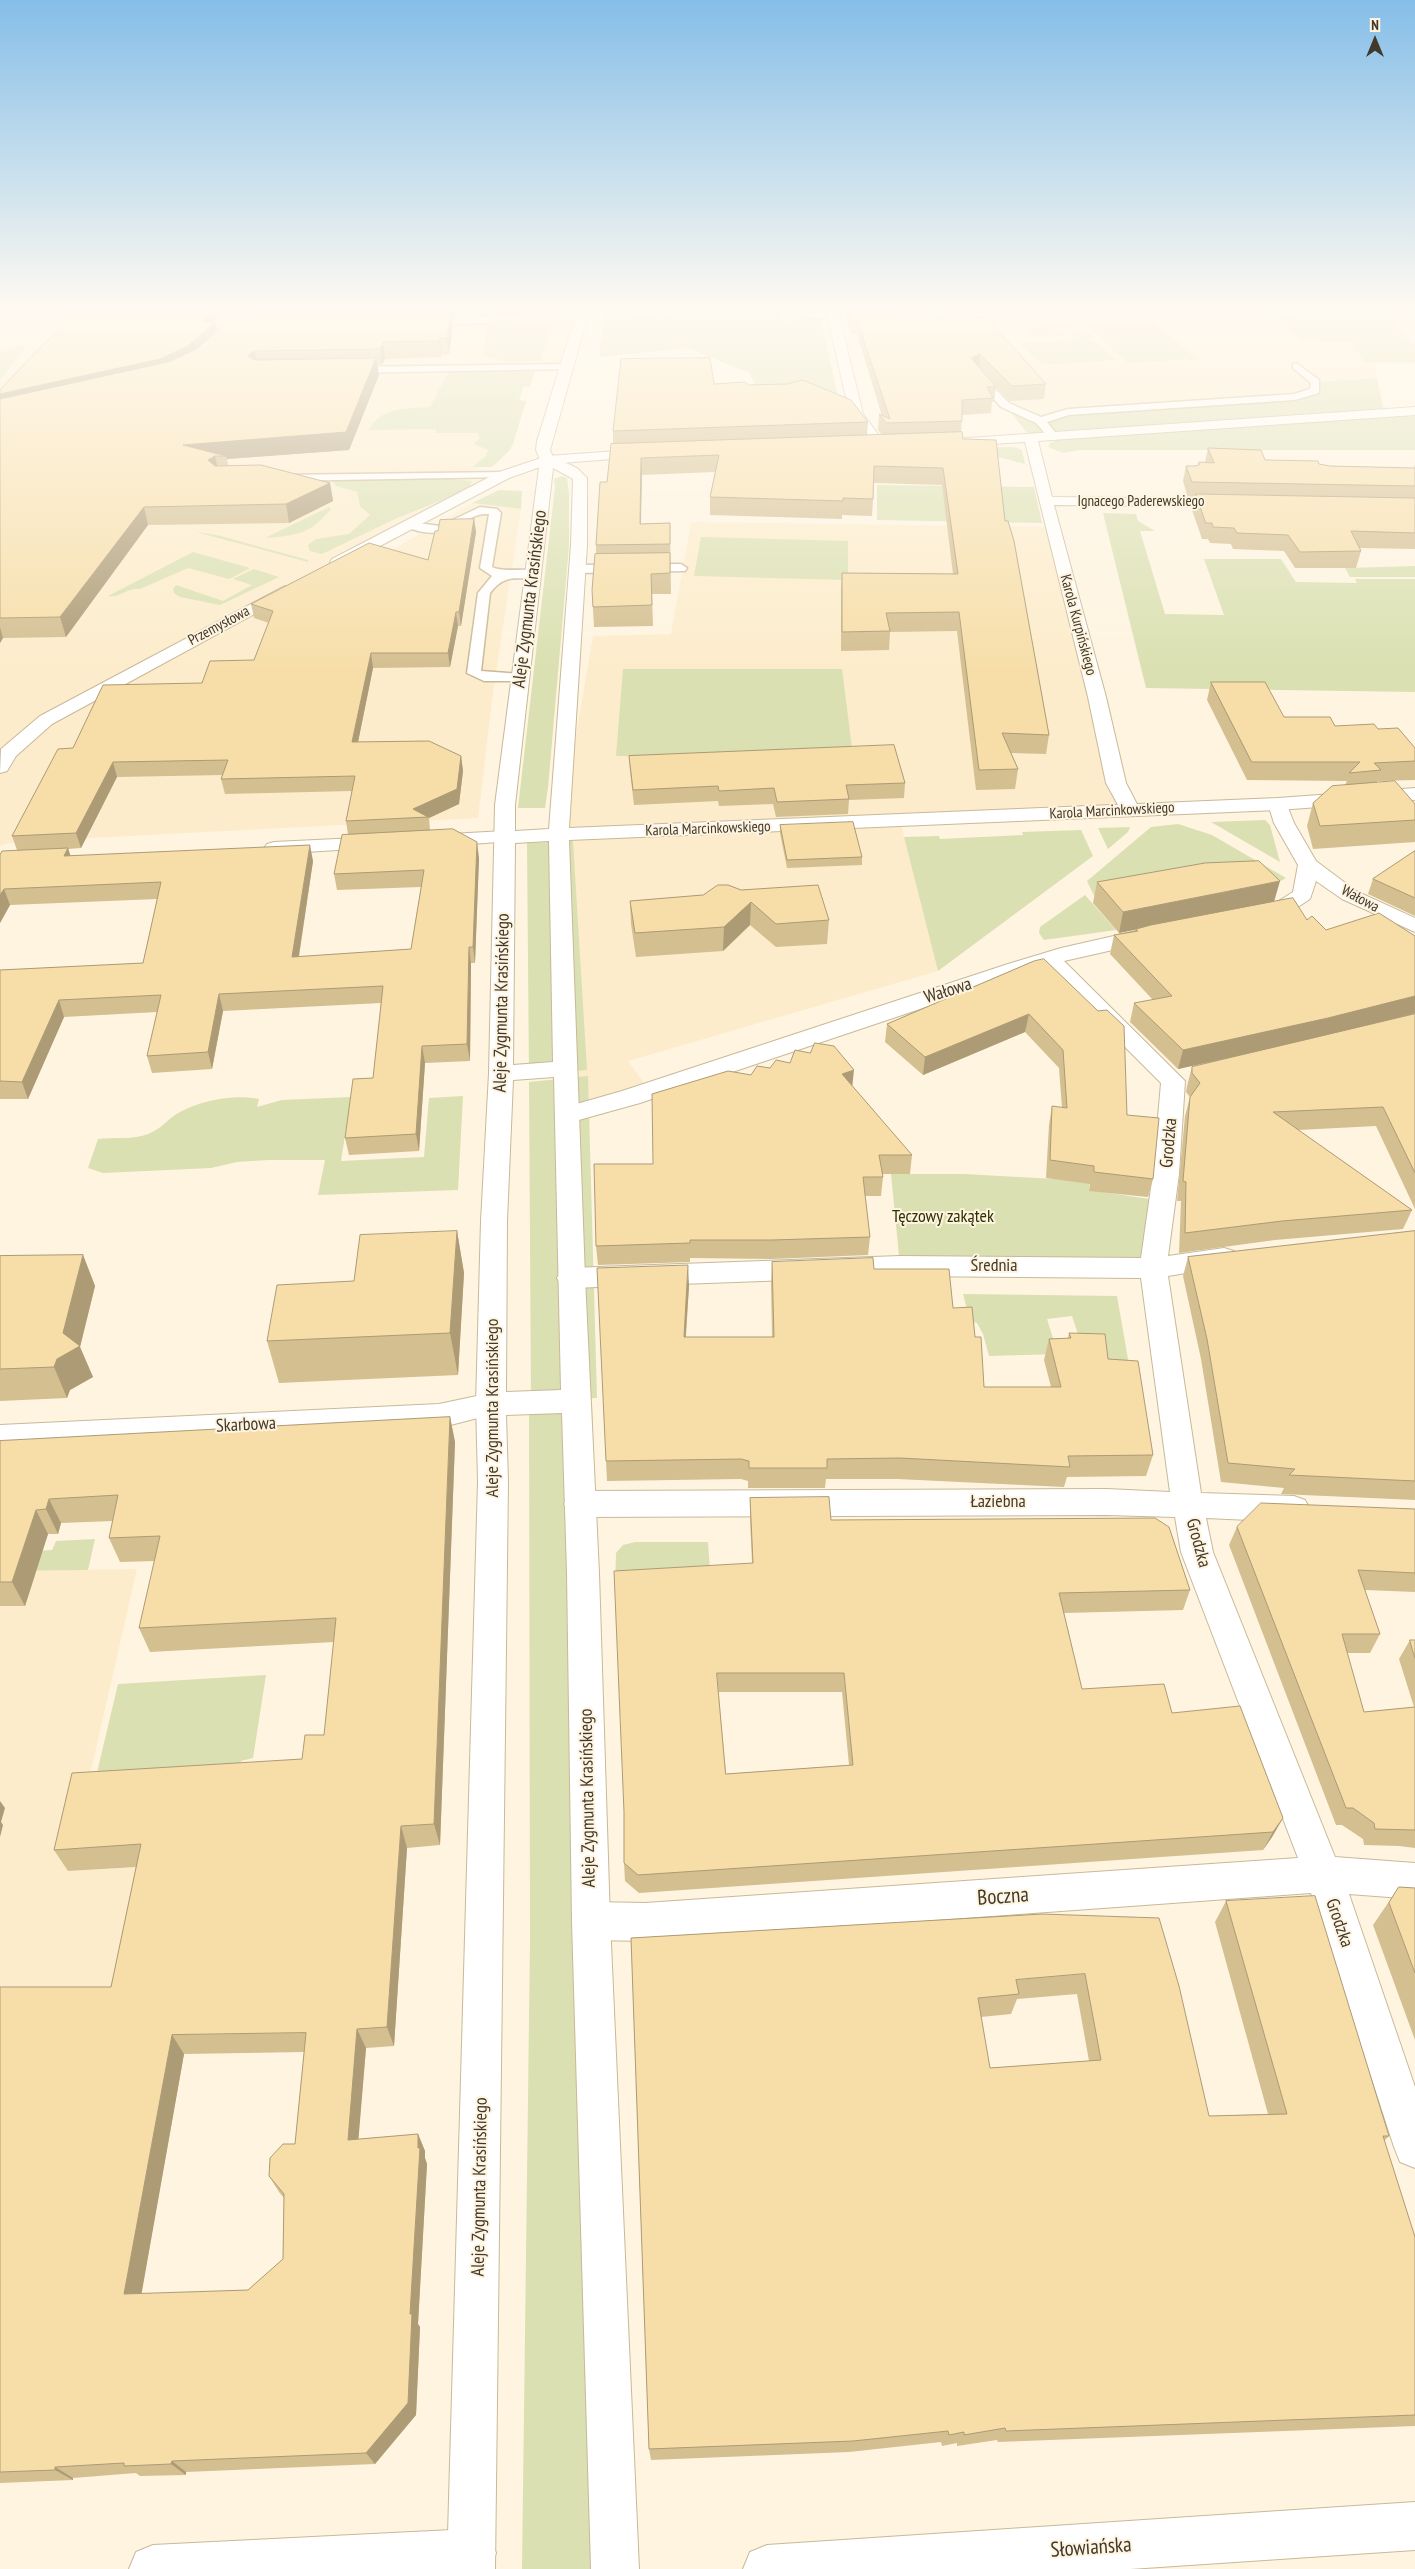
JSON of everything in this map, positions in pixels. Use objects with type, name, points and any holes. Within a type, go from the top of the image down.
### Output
[{"type":"street","points":[[547,431],[542,447],[547,460]]},
{"type":"street","points":[[864,446],[884,445],[870,431]]},
{"type":"street","points":[[942,443],[1121,431]]},
{"type":"street","name":"Karola Kurpińskiego","points":[[1031,438],[1097,697],[1116,783],[1130,810]]},
{"type":"street","points":[[324,570],[504,475],[547,460],[658,452]]},
{"type":"street","name":"Aleje Zygmunta Krasińskiego","points":[[471,2561],[493,1481],[491,1404],[494,1221],[501,1073],[505,804],[544,489],[542,480],[547,460],[572,471],[580,478],[577,569],[558,835],[568,1115],[571,1278],[580,1504],[590,1920],[615,2569]]},
{"type":"street","name":"Ignacego Paderewskiego","points":[[1047,502],[1249,504]]},
{"type":"street","name":"Przemysłowa","points":[[0,767],[8,753],[46,720],[298,584]]},
{"type":"street","name":"Karola Marcinkowskiego","points":[[250,850],[504,837],[1278,804],[1415,794]]},
{"type":"street","name":"Wałowa","points":[[1278,804],[1284,822],[1308,866],[1349,895],[1415,926]]},
{"type":"street","points":[[1238,919],[1281,909],[1303,895],[1308,866]]},
{"type":"street","name":"Wałowa","points":[[568,1115],[632,1097],[1049,959],[1165,932]]},
{"type":"street","name":"Grodzka","points":[[1049,959],[1181,1078],[1153,1268],[1180,1465],[1197,1552],[1323,1874],[1415,2147]]},
{"type":"street","points":[[501,1073],[566,1069]]},
{"type":"street","name":"Średnia","points":[[571,1278],[900,1266],[1153,1268],[1247,1256]]},
{"type":"street","name":"Skarbowa","points":[[0,1437],[439,1416],[491,1404],[576,1401]]},
{"type":"street","name":"Łaziebna","points":[[580,1504],[1107,1502],[1319,1510]]},
{"type":"street","name":"Boczna","points":[[590,1920],[645,1922],[1323,1874],[1415,1881]]},
{"type":"street","name":"Słowiańska","points":[[767,2569],[1415,2526]]},
{"type":"street","points":[[153,2569],[471,2561]]},
{"type":"lane","points":[[1049,431],[1053,436]]},
{"type":"lane","points":[[268,478],[504,475]]},
{"type":"lane","points":[[410,525],[427,530],[439,529],[477,511],[493,511],[495,513],[486,568],[492,572],[504,574],[534,574]]},
{"type":"lane","points":[[577,569],[681,568]]},
{"type":"lane","points":[[504,574],[492,582],[484,593],[476,675],[521,678]]},
{"type":"shaded area","points":[[0,431],[494,431],[481,467],[463,475],[504,475],[367,547],[387,553],[472,503],[521,509],[493,692],[478,818],[90,838],[9,843],[0,846]]},
{"type":"shaded area","points":[[691,522],[1052,527],[1130,810],[900,820],[938,971],[628,1061],[646,1086],[568,1115],[559,835],[593,636],[671,634]]},
{"type":"shaded area","points":[[137,1569],[68,1871],[153,1866],[124,2007],[0,2006],[0,1571]]},
{"type":"green space","points":[[436,431],[517,431],[509,451],[492,467],[473,467],[485,457],[488,450],[474,444],[480,438],[477,433],[436,433]]},
{"type":"green space","points":[[1025,431],[1415,431],[1415,450],[1080,450],[1063,453],[1048,447],[1050,443],[1056,441],[1053,436],[1031,438]]},
{"type":"green space","points":[[1014,447],[1022,450],[1025,464],[964,448]]},
{"type":"green space","points":[[562,476],[567,478],[569,494],[569,546],[548,788],[545,808],[518,808],[555,487],[554,479]]},
{"type":"green space","points":[[448,479],[472,481],[470,486],[458,494],[397,518],[322,554],[310,551],[308,545],[316,539],[349,534],[370,515],[360,506],[357,492],[336,486],[333,481]]},
{"type":"green space","points":[[877,485],[1034,487],[1042,523],[877,520]]},
{"type":"green space","points":[[499,490],[522,491],[521,509],[472,503]]},
{"type":"green space","points":[[329,507],[331,509],[323,518],[309,529],[286,536],[265,538]]},
{"type":"green space","points":[[1103,513],[1136,514],[1138,521],[1155,531],[1140,531],[1165,614],[1224,615],[1204,559],[1281,559],[1296,582],[1357,583],[1355,579],[1415,579],[1415,692],[1146,688]]},
{"type":"green space","points":[[196,532],[217,535],[308,560],[308,562]]},
{"type":"green space","points":[[701,537],[848,541],[848,580],[694,576]]},
{"type":"green space","points":[[193,552],[250,568],[229,579],[188,568],[140,589],[108,596]]},
{"type":"green space","points":[[1415,566],[1415,577],[1350,577],[1345,568]]},
{"type":"green space","points":[[254,569],[279,577],[220,605],[180,597],[174,593],[173,589],[176,585],[223,601],[252,585],[233,579]]},
{"type":"green space","points":[[623,669],[842,669],[853,756],[616,756]]},
{"type":"green space","points":[[1265,820],[1270,825],[1280,862],[1211,822]]},
{"type":"green space","points":[[1178,824],[1212,835],[1286,878],[1279,882],[1097,902],[1087,881],[1151,827]]},
{"type":"green space","points":[[1130,827],[1128,832],[1108,849],[1098,828]]},
{"type":"green space","points":[[1081,830],[1093,856],[938,971],[904,837],[939,836],[940,839],[1023,835],[1022,832]]},
{"type":"green space","points":[[573,841],[587,1070],[529,1076],[527,843]]},
{"type":"green space","points":[[1085,895],[1116,930],[1044,940],[1039,933],[1040,927]]},
{"type":"green space","points":[[588,1076],[597,1398],[531,1400],[529,1082]]},
{"type":"green space","points":[[463,1096],[458,1190],[318,1195],[325,1160],[269,1160],[237,1162],[211,1168],[103,1173],[88,1168],[98,1139],[142,1136],[153,1132],[176,1114],[189,1108],[209,1101],[239,1097],[259,1099],[257,1107],[282,1100],[351,1097],[341,1161],[424,1157],[429,1098]]},
{"type":"green space","name":"Tęczowy zakątek","points":[[891,1174],[964,1174],[1090,1181],[1089,1190],[1163,1201],[1153,1268],[900,1266]]},
{"type":"green space","points":[[963,1294],[1117,1296],[1132,1382],[1081,1344],[1072,1316],[1047,1319],[1058,1354],[989,1356],[983,1334],[977,1323],[970,1321]]},
{"type":"green space","points":[[592,1403],[611,1950],[616,2569],[522,2569],[530,1941],[529,1406]]},
{"type":"green space","points":[[95,1539],[88,1570],[0,1571],[0,1553],[52,1550],[56,1541]]},
{"type":"green space","points":[[635,1542],[708,1542],[711,1586],[615,1592],[616,1553],[623,1545]]},
{"type":"green space","points":[[266,1675],[253,1758],[241,1761],[238,1777],[94,1785],[118,1684]]},
{"type":"building","points":[[0,431],[346,431],[183,445],[226,456],[215,456],[208,460],[215,466],[261,465],[330,483],[286,504],[144,507],[60,617],[0,618]]},
{"type":"building","points":[[962,432],[963,439],[996,440],[1005,521],[1008,521],[1014,541],[1049,735],[1002,733],[1018,769],[979,770],[959,612],[886,613],[890,631],[842,632],[842,573],[958,574],[943,468],[874,466],[873,499],[843,498],[843,501],[710,497],[719,455],[641,458],[640,524],[670,523],[670,544],[596,545],[600,482],[607,482],[611,444]]},
{"type":"building","points":[[1208,448],[1261,450],[1265,460],[1318,461],[1319,464],[1330,466],[1415,468],[1415,486],[1192,482],[1186,466],[1199,465],[1199,462],[1214,463]]},
{"type":"building","points":[[1196,494],[1415,498],[1415,533],[1351,531],[1361,551],[1300,552],[1288,535],[1237,533],[1234,528],[1213,527],[1212,523],[1206,523]]},
{"type":"building","points":[[474,519],[459,612],[456,612],[448,653],[371,653],[352,742],[429,741],[461,756],[457,789],[413,809],[428,817],[346,821],[355,776],[221,779],[228,760],[113,762],[76,833],[12,836],[58,749],[73,748],[103,685],[202,683],[210,661],[254,660],[273,611],[251,604],[369,543],[428,560],[435,531],[438,531],[440,520]]},
{"type":"building","points":[[670,553],[670,573],[651,574],[652,605],[593,607],[592,590],[595,554]]},
{"type":"building","points":[[1211,682],[1265,682],[1284,717],[1330,717],[1335,726],[1374,724],[1378,729],[1398,728],[1415,748],[1415,761],[1374,763],[1381,770],[1349,773],[1360,762],[1252,762]]},
{"type":"building","points":[[894,745],[905,783],[846,785],[849,799],[777,802],[774,788],[719,791],[718,786],[633,790],[629,756]]},
{"type":"building","points":[[1395,781],[1415,804],[1415,820],[1320,826],[1313,803],[1332,786]]},
{"type":"building","points":[[853,822],[862,857],[787,860],[780,825]]},
{"type":"building","points":[[453,829],[477,842],[473,947],[469,947],[467,1044],[422,1046],[416,1134],[345,1138],[353,1079],[373,1078],[383,986],[219,994],[208,1052],[147,1056],[161,995],[59,1000],[22,1082],[0,1081],[0,970],[143,963],[161,882],[4,889],[0,895],[0,855],[2,851],[68,848],[64,856],[310,845],[292,957],[411,949],[424,870],[334,874],[342,835]]},
{"type":"building","points":[[1415,851],[1415,898],[1373,879]]},
{"type":"building","points":[[1259,861],[1280,881],[1123,912],[1097,882],[1205,863]]},
{"type":"building","points":[[718,885],[728,885],[741,890],[818,885],[829,920],[776,924],[751,902],[724,927],[635,933],[630,901],[703,895]]},
{"type":"building","points":[[1293,898],[1307,920],[1312,916],[1326,930],[1379,913],[1415,936],[1415,996],[1328,1018],[1183,1050],[1134,1003],[1172,996],[1114,935],[1138,931],[1136,929],[1151,925]]},
{"type":"building","points":[[1044,959],[1098,1011],[1107,1010],[1124,1026],[1127,1115],[1159,1118],[1153,1179],[1094,1172],[1094,1166],[1050,1160],[1052,1106],[1067,1108],[1063,1050],[1029,1014],[925,1057],[887,1024],[1034,961]]},
{"type":"building","points":[[1415,1014],[1415,1173],[1383,1107],[1273,1112],[1412,1210],[1282,1221],[1185,1233],[1186,1182],[1183,1181],[1190,1097],[1200,1083],[1192,1073],[1192,1067]]},
{"type":"building","points":[[815,1043],[834,1046],[854,1070],[842,1074],[912,1155],[879,1155],[883,1177],[863,1177],[870,1237],[690,1240],[690,1243],[596,1246],[594,1164],[653,1164],[652,1094],[728,1071],[751,1075],[757,1066],[770,1068],[776,1060],[790,1063],[795,1050],[810,1053]]},
{"type":"building","points":[[457,1231],[450,1333],[267,1341],[277,1285],[354,1281],[360,1235]]},
{"type":"building","points":[[1415,1231],[1415,1481],[1289,1475],[1295,1469],[1228,1463],[1207,1339],[1188,1257]]},
{"type":"building","points":[[83,1255],[63,1333],[80,1346],[57,1359],[54,1367],[0,1369],[0,1256]]},
{"type":"building","points":[[873,1258],[874,1269],[949,1269],[953,1308],[972,1307],[975,1337],[981,1337],[984,1387],[1061,1387],[1049,1339],[1071,1338],[1069,1333],[1105,1334],[1108,1359],[1138,1361],[1153,1455],[1068,1456],[1070,1467],[900,1458],[827,1459],[827,1468],[749,1468],[749,1461],[741,1459],[606,1461],[597,1268],[688,1265],[684,1337],[774,1337],[772,1262]]},
{"type":"building","points":[[450,1417],[434,1824],[401,1826],[387,2027],[357,2029],[348,2140],[418,2134],[418,2148],[420,2148],[410,2314],[412,2314],[408,2403],[366,2453],[172,2461],[171,2464],[124,2466],[124,2463],[55,2467],[55,2470],[0,2472],[0,1987],[111,1987],[141,1844],[54,1850],[72,1773],[302,1759],[305,1735],[324,1735],[336,1618],[139,1628],[160,1536],[109,1538],[118,1495],[49,1499],[46,1509],[36,1510],[12,1582],[0,1582],[0,1441]],"holes":[[[306,2033],[295,2144],[283,2144],[270,2158],[269,2176],[284,2194],[283,2259],[248,2290],[124,2294],[172,2035]]]},
{"type":"building","points":[[829,1497],[831,1520],[1155,1518],[1169,1527],[1190,1590],[1059,1593],[1082,1689],[1164,1684],[1172,1713],[1240,1706],[1283,1818],[1273,1832],[638,1875],[624,1863],[624,1812],[614,1571],[753,1563],[750,1498]],"holes":[[[717,1673],[844,1673],[853,1765],[726,1774]]]},
{"type":"building","points":[[1261,1503],[1415,1509],[1415,1573],[1358,1570],[1380,1634],[1342,1634],[1364,1712],[1415,1707],[1415,1830],[1375,1829],[1374,1823],[1353,1808],[1346,1808],[1237,1527]]},
{"type":"building","points":[[1410,1640],[1415,1640],[1415,1658]]},
{"type":"building","points":[[1399,1887],[1415,1888],[1415,1973],[1389,1903]]},
{"type":"building","points":[[1315,1896],[1389,2136],[1383,2136],[1415,2237],[1415,2415],[1006,2431],[1005,2428],[964,2435],[964,2432],[949,2435],[948,2431],[853,2441],[649,2449],[631,1938],[1042,1914],[1159,1918],[1179,1986],[1209,2116],[1287,2114],[1226,1901]],"holes":[[[1085,1974],[1101,2060],[990,2068],[978,1998],[1019,1994],[1016,1980]]]}]
